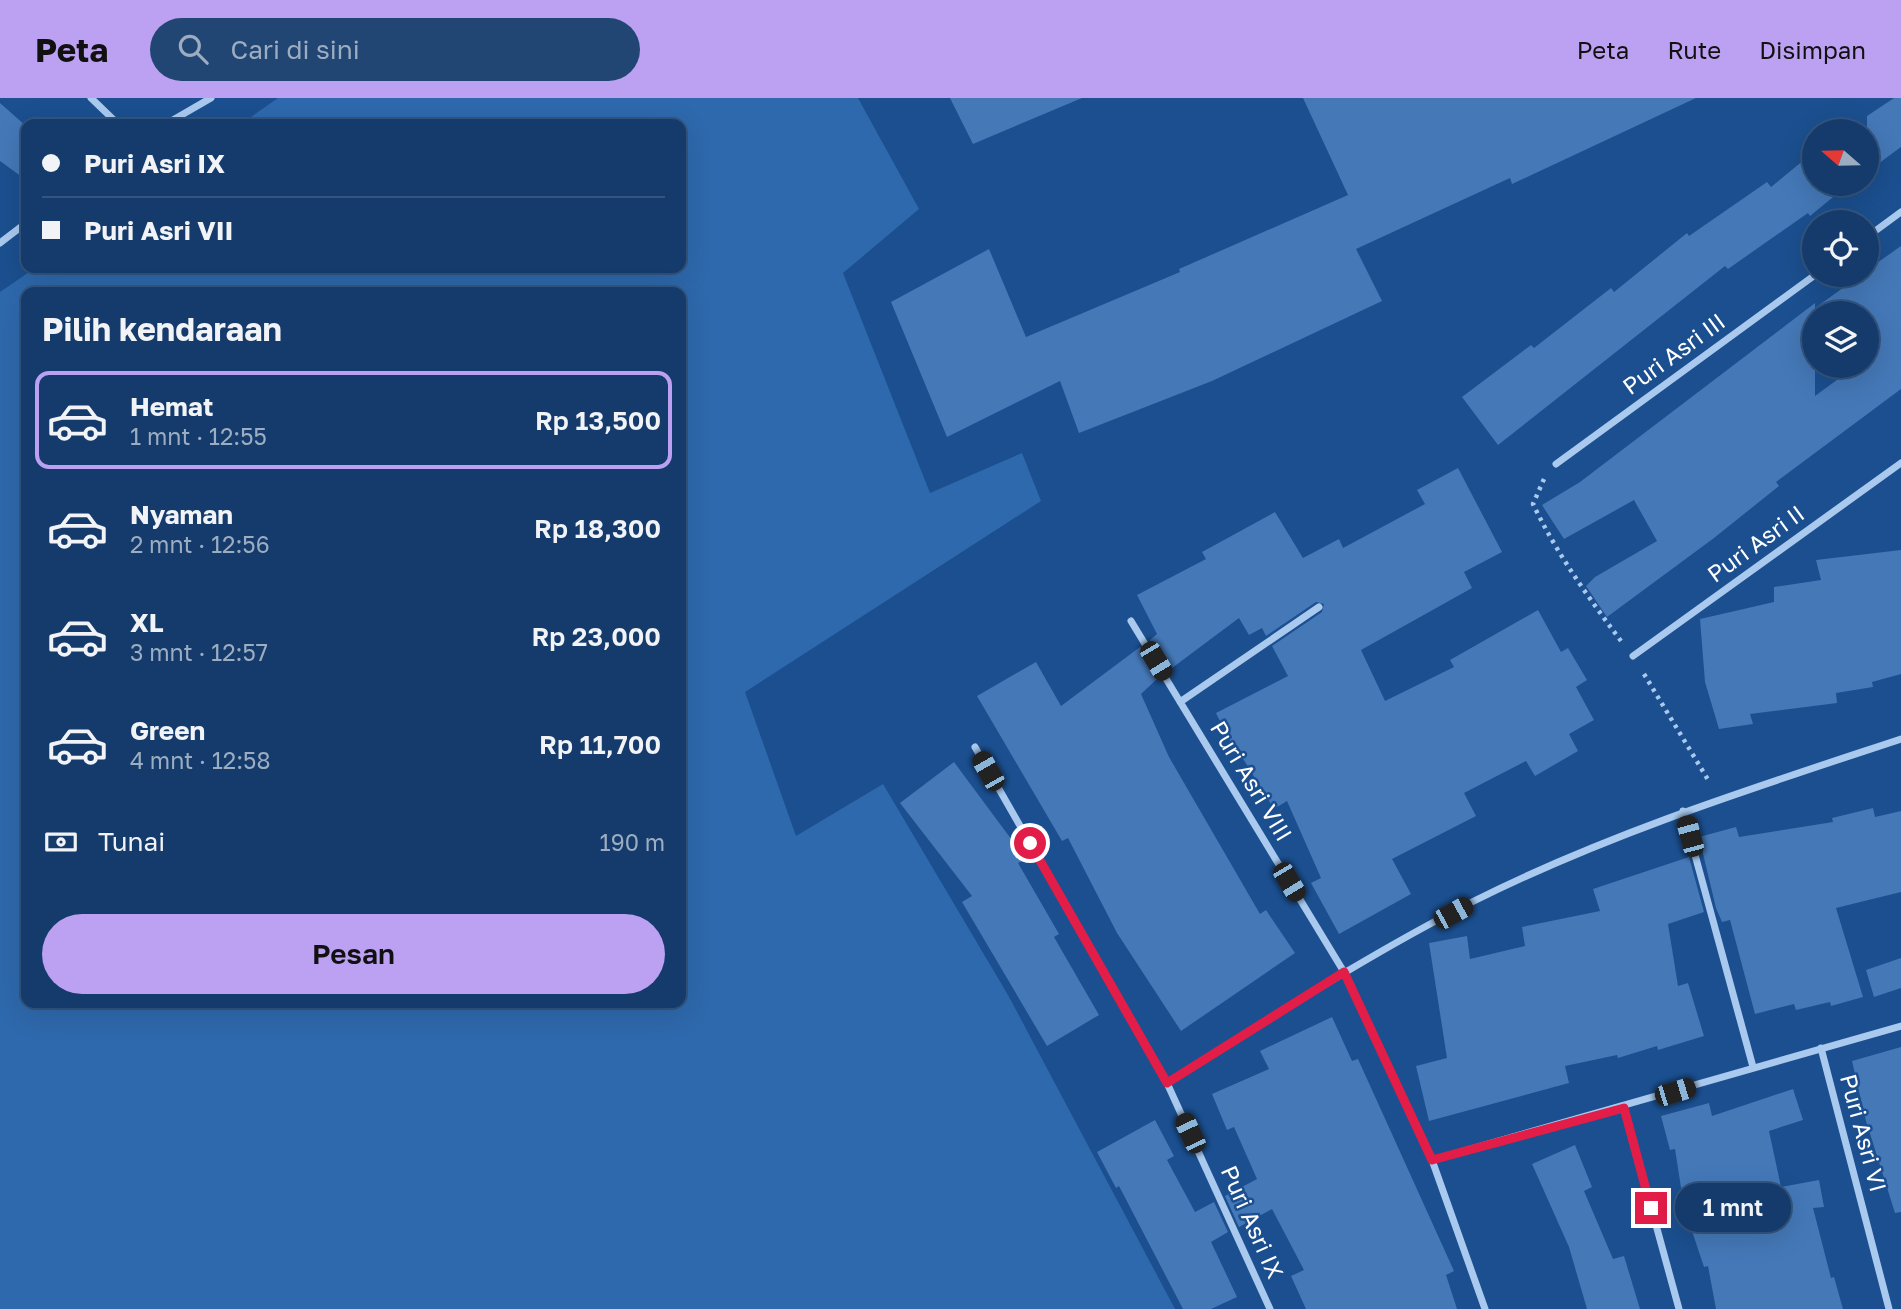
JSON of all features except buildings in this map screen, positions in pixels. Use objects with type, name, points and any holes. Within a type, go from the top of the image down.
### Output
[{"type":"street","points":[[91,98],[113,119]]},
{"type":"street","points":[[175,119],[211,98]]},
{"type":"street","points":[[1879,228],[1901,212]]},
{"type":"street","points":[[0,243],[21,227]]},
{"type":"street","name":"Puri Asri III","points":[[1556,464],[1802,284]]},
{"type":"street","name":"Puri Asri II","points":[[1633,656],[1899,467]]},
{"type":"street","points":[[1180,702],[1318,607]]},
{"type":"street","name":"Puri Asri VIII","points":[[1131,621],[1344,972],[1432,1160],[1485,1309]]},
{"type":"street","points":[[1167,1083],[1344,972],[1475,901],[1683,811],[1901,739]]},
{"type":"street","name":"Puri Asri IX","points":[[975,747],[1167,1083],[1270,1309]]},
{"type":"street","points":[[1683,811],[1753,1067]]},
{"type":"street","points":[[1432,1160],[1624,1108],[1753,1067],[1901,1026]]},
{"type":"street","name":"Puri Asri VI","points":[[1821,1048],[1889,1309]]},
{"type":"street","points":[[1624,1108],[1679,1309]]},
{"type":"path","points":[[1556,464],[1540,483],[1533,504],[1573,578],[1633,656],[1719,799]]},
{"type":"shaded area","points":[[278,98],[858,98],[919,209],[843,273],[930,493],[1022,453],[1041,501],[745,692],[796,836],[883,784],[1008,995],[1175,1309],[0,1309],[0,292],[28,273],[686,273],[686,119],[248,119]]},
{"type":"route","points":[[1030,843],[1167,1083],[1344,972],[1432,1160],[1624,1108],[1651,1208]]}]
